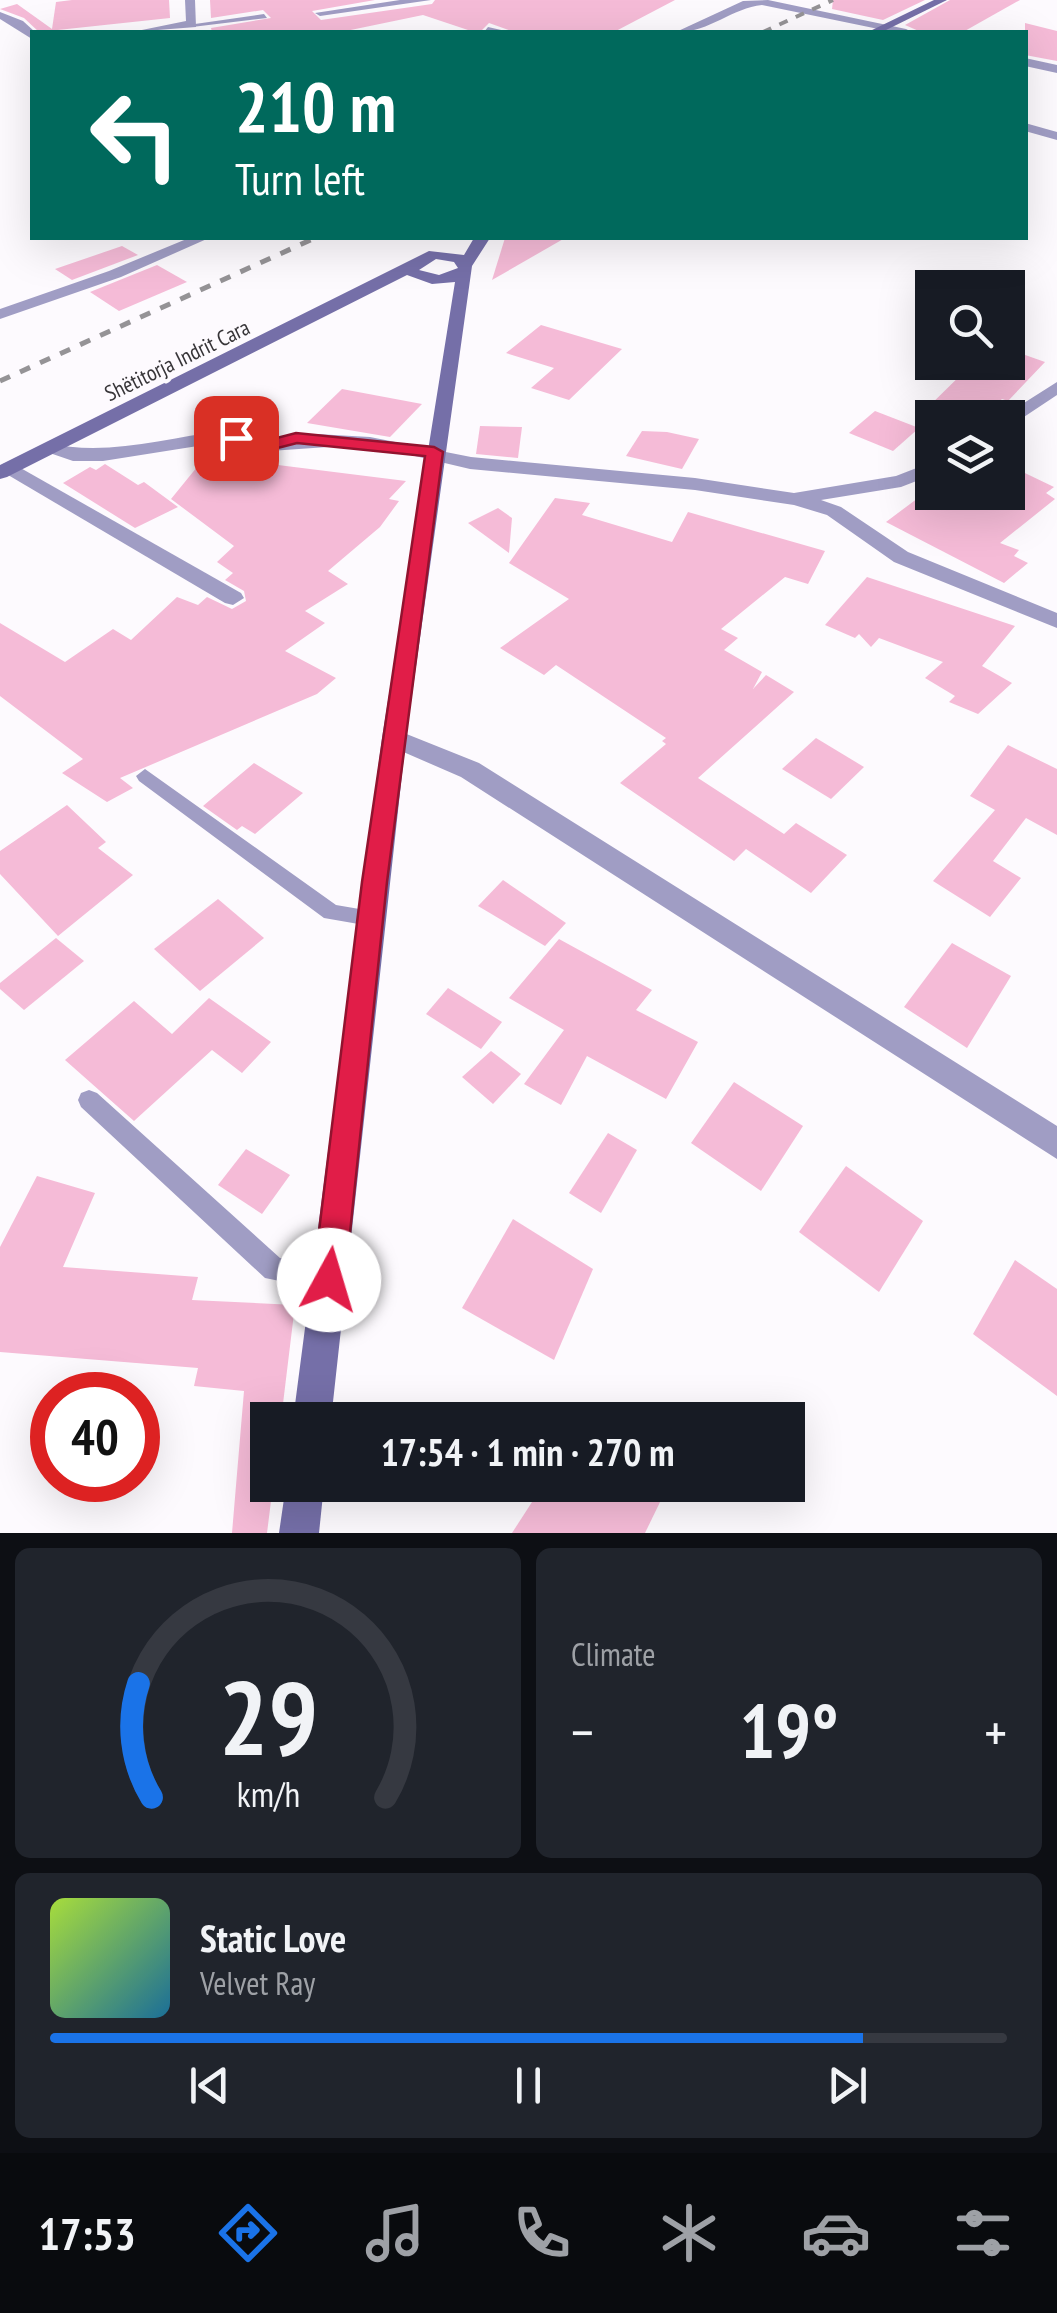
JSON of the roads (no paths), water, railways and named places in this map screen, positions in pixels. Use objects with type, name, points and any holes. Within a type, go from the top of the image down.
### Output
[{"type":"street","points":[[148,30],[192,25],[190,0]]},
{"type":"street","points":[[320,12],[426,0]]},
{"type":"street","points":[[687,30],[752,1],[880,30],[942,0]]},
{"type":"street","points":[[0,15],[19,23],[30,34]]},
{"type":"street","points":[[1028,63],[1057,69]]},
{"type":"street","points":[[1028,128],[1057,136]]},
{"type":"street","points":[[0,314],[115,274],[196,240]]},
{"type":"street","name":"Shëtitorja Indrit Cara","points":[[5,471],[462,240]]},
{"type":"street","points":[[314,1402],[370,918],[434,452],[465,268],[481,240]]},
{"type":"street","points":[[434,254],[455,256],[465,268]]},
{"type":"street","points":[[410,267],[414,274],[432,280],[459,308]]},
{"type":"street","name":"Shëtitorja Indrit Cara","points":[[374,287],[432,280],[465,268]]},
{"type":"street","points":[[1025,408],[1057,387]]},
{"type":"street","points":[[48,449],[73,456],[97,456],[256,436],[270,445],[296,438],[434,452],[470,463],[695,484],[794,498],[834,511],[901,557],[1057,622]]},
{"type":"street","points":[[5,471],[232,598]]},
{"type":"street","points":[[794,498],[902,482],[915,476]]},
{"type":"street","points":[[394,738],[470,770],[1057,1144]]},
{"type":"street","points":[[299,1533],[303,1502]]},
{"type":"lane","points":[[964,0],[993,0]]},
{"type":"lane","points":[[192,25],[264,16]]},
{"type":"lane","points":[[145,776],[331,912],[370,918]]},
{"type":"lane","points":[[90,1100],[274,1270],[329,1280]]},
{"type":"railway","points":[[767,30],[833,0]]},
{"type":"railway","points":[[0,381],[311,240]]}]
